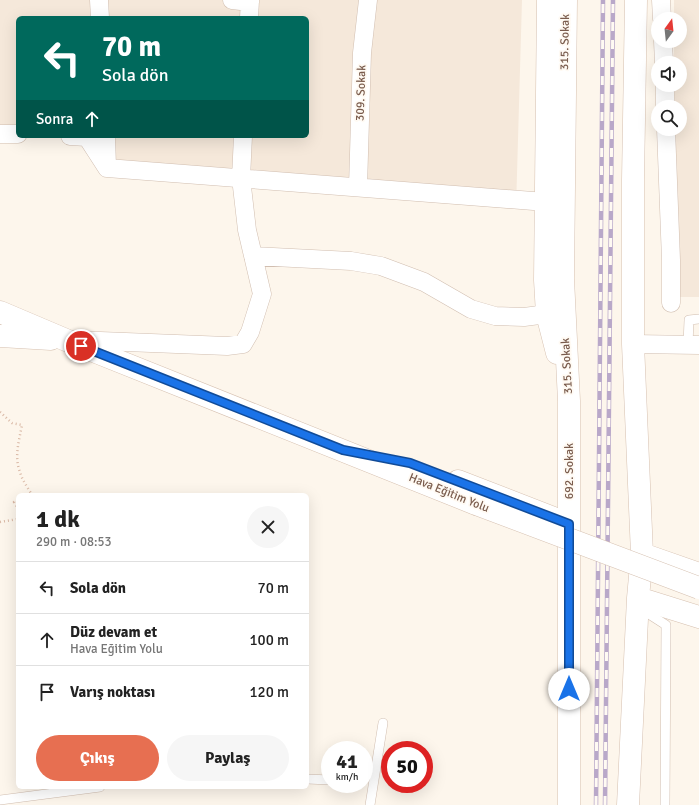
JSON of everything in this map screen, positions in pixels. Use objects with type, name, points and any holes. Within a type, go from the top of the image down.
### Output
[{"type":"street","points":[[99,0],[100,16]]},
{"type":"street","points":[[232,0],[250,7]]},
{"type":"street","name":"309. Sokak","points":[[358,187],[362,53],[368,0]]},
{"type":"street","name":"315. Sokak","points":[[548,0],[545,280],[547,314],[569,401]]},
{"type":"street","name":"315. Sokak","points":[[566,0],[563,279],[569,401]]},
{"type":"street","points":[[628,805],[637,602],[642,554],[633,344],[633,187],[636,0]]},
{"type":"street","points":[[662,0],[662,12]]},
{"type":"street","points":[[0,134],[16,134]]},
{"type":"street","points":[[666,136],[671,260],[671,303]]},
{"type":"street","points":[[88,138],[107,168]]},
{"type":"street","points":[[106,138],[107,168]]},
{"type":"street","points":[[0,336],[227,346],[244,344],[250,332],[262,294],[247,230],[241,178],[243,138]]},
{"type":"street","points":[[107,168],[546,202]]},
{"type":"street","points":[[253,256],[351,261],[381,266],[424,282],[471,309],[495,316],[524,317],[547,314]]},
{"type":"street","name":"Hava Eğitim Yolu","points":[[0,312],[66,340],[476,504],[699,588]]},
{"type":"street","points":[[633,344],[693,345]]},
{"type":"street","name":"692. Sokak","points":[[569,401],[569,805]]},
{"type":"street","points":[[343,450],[410,463],[569,524]]},
{"type":"street","points":[[343,450],[400,488],[569,548]]},
{"type":"street","points":[[642,554],[699,574]]},
{"type":"street","points":[[637,602],[699,617]]},
{"type":"lane","points":[[693,345],[689,320],[699,319]]},
{"type":"lane","points":[[637,602],[666,625],[665,805]]},
{"type":"lane","points":[[370,805],[383,723]]},
{"type":"lane","points":[[309,779],[321,780]]},
{"type":"lane","points":[[0,800],[85,789]]},
{"type":"path","points":[[0,412],[12,423],[22,425],[16,460],[20,474],[31,493]]},
{"type":"path","points":[[0,522],[16,519]]},
{"type":"shaded area","points":[[0,0],[522,0],[516,209],[118,177],[100,138],[309,138],[309,16],[16,16],[16,127],[0,127]]},
{"type":"shaded area","points":[[674,0],[699,0],[699,297],[677,297],[675,136],[687,136],[687,100],[675,100],[675,92],[687,92],[687,56],[674,56],[674,48],[687,48],[687,12],[674,12]]},
{"type":"railway","points":[[596,805],[603,0]]},
{"type":"railway","points":[[605,805],[613,0]]},
{"type":"route","points":[[81,346],[343,450],[410,463],[569,524],[569,689]]}]
